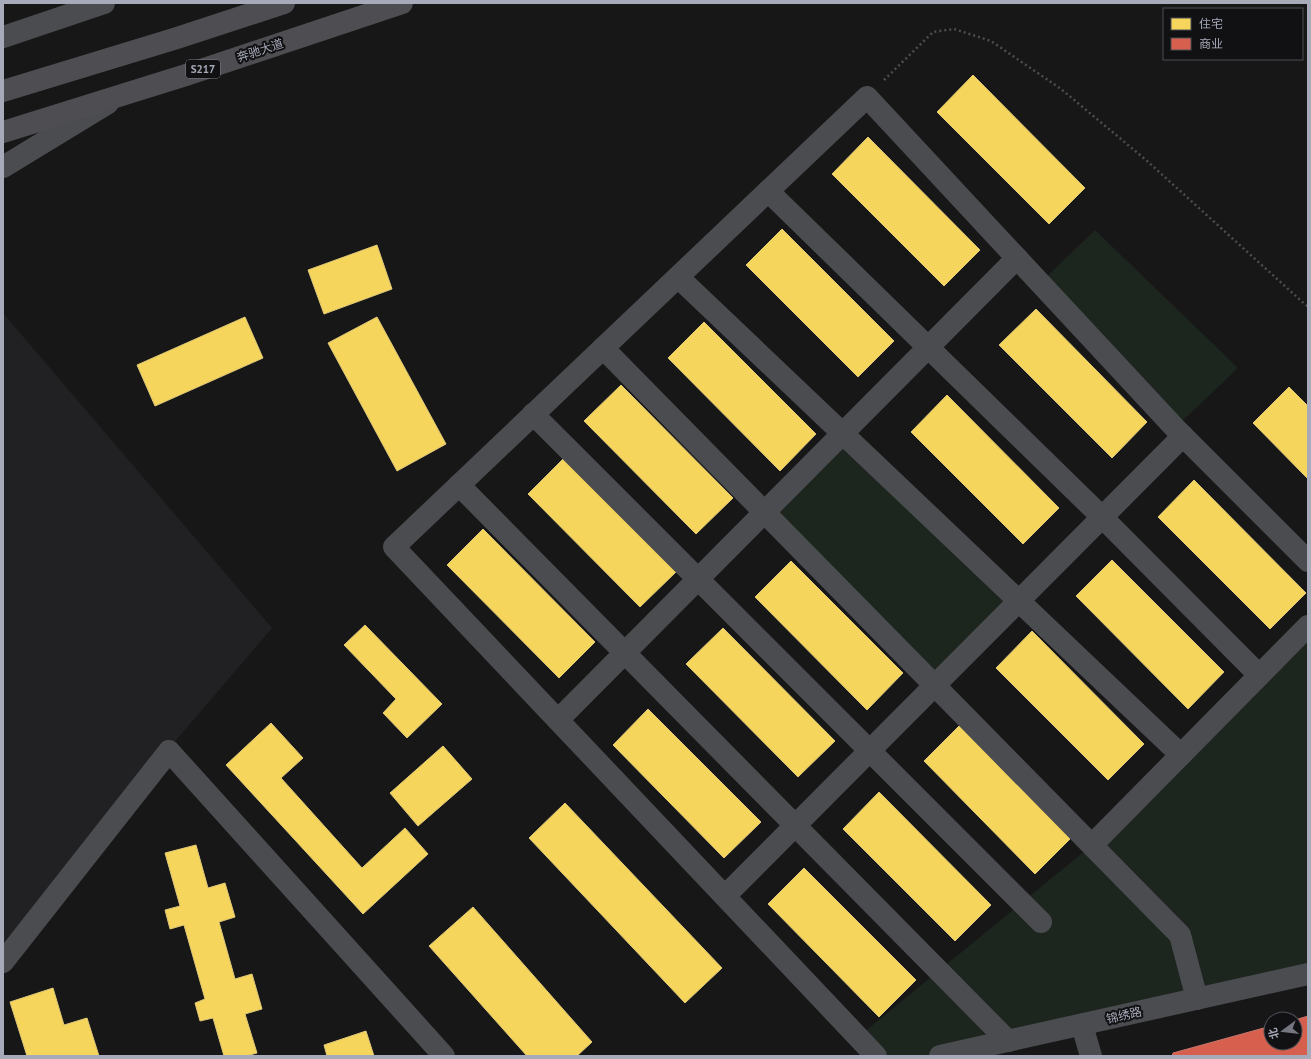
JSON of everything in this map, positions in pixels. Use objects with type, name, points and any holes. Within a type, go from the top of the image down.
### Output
[{"type":"main road","points":[[3,91],[177,38],[284,3]]},
{"type":"main road","name":"奔驰大道","points":[[3,132],[186,75],[402,3]]},
{"type":"street","points":[[3,37],[104,3]]},
{"type":"street","points":[[3,167],[120,96]]},
{"type":"street","points":[[876,1056],[394,547],[867,97],[1183,436],[1308,561]]},
{"type":"street","points":[[768,191],[1102,517],[1259,676]]},
{"type":"street","points":[[558,720],[1017,258]]},
{"type":"street","points":[[678,277],[1181,755]]},
{"type":"street","points":[[603,348],[1180,935],[1197,999]]},
{"type":"street","points":[[533,414],[1041,922]]},
{"type":"street","points":[[725,896],[1183,436]]},
{"type":"street","points":[[459,484],[1008,1041]]},
{"type":"street","points":[[1092,845],[1308,626]]},
{"type":"street","points":[[3,962],[169,751],[444,1056]]},
{"type":"street","name":"锦绣路","points":[[940,1056],[1308,974]]},
{"type":"street","points":[[1082,1025],[1091,1056]]},
{"type":"path","points":[[867,97],[933,32],[954,29],[991,41],[1061,90],[1146,160],[1308,308]]},
{"type":"shaded area","points":[[1095,230],[1238,368],[1175,428],[1040,283]]},
{"type":"shaded area","points":[[3,313],[272,628],[3,943]]},
{"type":"shaded area","points":[[843,434],[1019,600],[935,685],[765,512]]},
{"type":"shaded area","points":[[1308,626],[1308,974],[940,1056],[876,1056],[858,1037],[1092,845]]},
{"type":"building: 住宅","points":[[973,75],[1085,188],[1049,224],[937,112]]},
{"type":"building: 住宅","points":[[868,137],[980,250],[944,286],[832,174]]},
{"type":"building: 住宅","points":[[782,229],[894,341],[858,377],[746,265]]},
{"type":"building: 住宅","points":[[377,245],[392,289],[324,314],[308,270]]},
{"type":"building: 住宅","points":[[1036,309],[1147,422],[1112,458],[999,345]]},
{"type":"building: 住宅","points":[[245,317],[263,358],[155,406],[137,365]]},
{"type":"building: 住宅","points":[[377,317],[446,444],[397,471],[328,343]]},
{"type":"building: 住宅","points":[[704,322],[816,434],[780,471],[668,358]]},
{"type":"building: 住宅","points":[[621,385],[733,498],[696,534],[584,421]]},
{"type":"building: 住宅","points":[[1289,387],[1308,406],[1308,479],[1253,423]]},
{"type":"building: 住宅","points":[[947,395],[1059,508],[1023,544],[911,432]]},
{"type":"building: 住宅","points":[[564,458],[677,571],[640,607],[528,494]]},
{"type":"building: 住宅","points":[[1194,480],[1306,593],[1270,629],[1158,517]]},
{"type":"building: 住宅","points":[[483,529],[595,642],[559,678],[447,565]]},
{"type":"building: 住宅","points":[[1112,560],[1224,672],[1188,709],[1076,596]]},
{"type":"building: 住宅","points":[[791,561],[903,673],[867,710],[755,597]]},
{"type":"building: 住宅","points":[[365,625],[442,704],[407,738],[383,713],[396,699],[344,645]]},
{"type":"building: 住宅","points":[[723,628],[835,741],[798,777],[686,664]]},
{"type":"building: 住宅","points":[[1032,631],[1144,744],[1108,780],[996,668]]},
{"type":"building: 住宅","points":[[648,709],[761,822],[724,858],[613,745]]},
{"type":"building: 住宅","points":[[271,723],[303,758],[281,778],[362,868],[405,828],[428,854],[363,914],[226,765]]},
{"type":"building: 住宅","points":[[960,725],[1072,837],[1035,874],[924,761]]},
{"type":"building: 住宅","points":[[443,746],[472,779],[418,826],[390,793]]},
{"type":"building: 住宅","points":[[879,792],[991,905],[955,941],[843,829]]},
{"type":"building: 住宅","points":[[565,803],[722,968],[685,1003],[529,838]]},
{"type":"building: 住宅","points":[[196,845],[208,888],[225,883],[235,917],[219,922],[235,979],[252,974],[262,1009],[245,1014],[257,1053],[246,1056],[224,1056],[213,1018],[200,1021],[195,1003],[205,999],[184,925],[170,929],[165,910],[180,906],[165,853]]},
{"type":"building: 住宅","points":[[804,868],[916,980],[879,1017],[768,904]]},
{"type":"building: 住宅","points":[[473,907],[592,1042],[577,1056],[527,1056],[429,946]]},
{"type":"building: 住宅","points":[[53,988],[64,1025],[87,1018],[99,1056],[27,1056],[10,1002]]},
{"type":"building: 住宅","points":[[366,1031],[374,1056],[327,1056],[324,1045]]},
{"type":"building: 商业","points":[[1308,1016],[1308,1056],[1172,1056],[1173,1053],[1263,1028],[1263,1051],[1303,1051],[1303,1018]]}]
